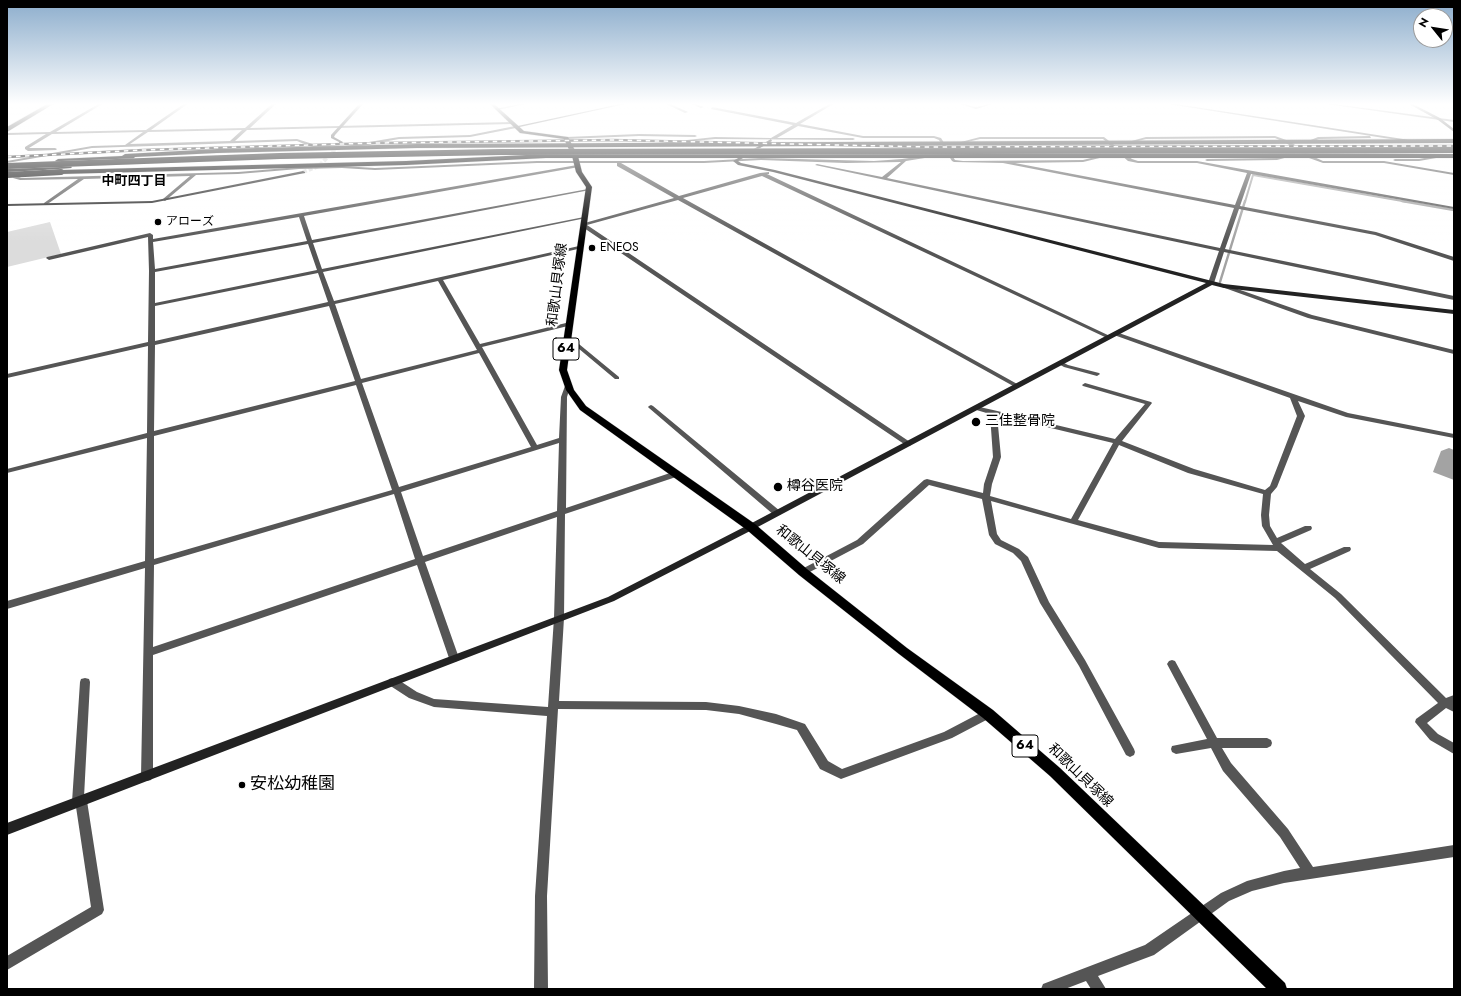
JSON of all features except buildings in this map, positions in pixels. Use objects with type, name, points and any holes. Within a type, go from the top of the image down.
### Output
[{"type":"highway","points":[[137,159],[262,149]]},
{"type":"highway","points":[[8,167],[213,154],[434,149]]},
{"type":"highway","points":[[137,159],[443,149]]},
{"type":"highway","points":[[598,149],[633,153]]},
{"type":"highway","points":[[8,167],[302,158],[633,153],[1454,150]]},
{"type":"highway","points":[[94,171],[217,164],[576,158],[633,153],[1454,154]]},
{"type":"highway","points":[[137,159],[361,159],[546,156],[577,161],[931,156],[1441,156],[1454,154]]},
{"type":"highway","points":[[8,167],[124,156],[137,159],[217,164]]},
{"type":"highway","points":[[8,167],[61,172],[406,163],[511,157]]},
{"type":"main road","points":[[572,149],[589,187],[588,190]]},
{"type":"main road","name":"和歌山貝塚線","points":[[588,190],[563,370],[567,387],[583,408],[751,527],[803,572],[903,651],[988,714],[1055,772],[1200,915],[1279,989]]},
{"type":"street","points":[[27,149],[43,149]]},
{"type":"street","points":[[8,167],[81,149]]},
{"type":"street","points":[[755,149],[735,161],[740,164],[773,171],[1224,286],[1248,291],[1454,312]]},
{"type":"street","points":[[947,149],[954,161],[963,162],[1083,161],[1106,155]]},
{"type":"street","points":[[1118,149],[1130,160],[1138,162],[1197,162],[1454,208]]},
{"type":"street","points":[[1300,149],[1316,160],[1323,162],[1384,162],[1454,174]]},
{"type":"street","points":[[1197,162],[1206,160],[1277,160],[1291,155]]},
{"type":"street","points":[[449,166],[508,162],[546,156]]},
{"type":"street","points":[[7,180],[238,173],[299,168],[342,167],[375,169],[577,161],[704,162],[741,158],[791,158],[812,162],[904,161],[931,156]]},
{"type":"street","points":[[1384,162],[1390,160],[1419,160],[1441,156]]},
{"type":"street","points":[[151,242],[301,215],[577,161]]},
{"type":"street","points":[[619,161],[620,165],[678,198],[1016,386]]},
{"type":"street","points":[[883,179],[904,161]]},
{"type":"street","points":[[812,162],[816,165],[1454,298]]},
{"type":"street","points":[[1004,162],[1376,234],[1454,259]]},
{"type":"street","points":[[8,167],[15,173],[15,177],[20,179]]},
{"type":"street","points":[[152,305],[321,270],[583,222],[678,198],[773,171]]},
{"type":"street","points":[[7,205],[166,200],[303,172]]},
{"type":"street","points":[[7,829],[611,599],[751,527],[1211,282],[1249,172]]},
{"type":"street","points":[[166,200],[195,174]]},
{"type":"street","points":[[762,174],[1112,336],[1359,418],[1454,436]]},
{"type":"street","points":[[46,204],[84,177]]},
{"type":"street","points":[[152,271],[588,190]]},
{"type":"street","points":[[301,215],[333,303],[358,382],[454,658]]},
{"type":"street","points":[[583,222],[907,444]]},
{"type":"street","points":[[49,258],[150,235],[152,271],[152,343],[147,776]]},
{"type":"street","points":[[7,376],[579,248]]},
{"type":"street","points":[[440,279],[535,447]]},
{"type":"street","points":[[1248,291],[1290,310],[1454,352]]},
{"type":"street","points":[[7,471],[151,433],[358,382],[570,324]]},
{"type":"street","points":[[568,337],[617,378]]},
{"type":"street","points":[[1060,363],[1097,374]]},
{"type":"street","points":[[1073,522],[1117,442],[1150,403],[1085,385]]},
{"type":"street","points":[[541,989],[541,896],[560,618],[564,397],[567,387]]},
{"type":"street","points":[[1293,396],[1301,416],[1273,487],[1267,493],[1265,503],[1266,526],[1277,545],[1338,596],[1451,703],[1420,722],[1434,736],[1454,749]]},
{"type":"street","points":[[651,407],[777,512]]},
{"type":"street","points":[[975,408],[1117,442],[1191,471],[1267,493]]},
{"type":"street","points":[[993,412],[998,457],[988,484],[986,497],[993,535],[998,542],[1016,551],[1025,559],[1045,603],[1082,663],[1130,752]]},
{"type":"street","points":[[7,605],[396,491],[563,439]]},
{"type":"street","points":[[149,652],[421,562],[676,474]]},
{"type":"street","points":[[803,572],[860,542],[927,482],[1159,545],[1277,545],[1308,528]]},
{"type":"street","points":[[1304,568],[1347,548]]},
{"type":"street","points":[[1172,664],[1227,767],[1284,833],[1310,873]]},
{"type":"street","points":[[7,963],[98,910],[80,801],[85,682]]},
{"type":"street","points":[[393,682],[413,695],[434,703],[553,708],[706,706],[739,710],[801,727],[824,765],[841,774],[948,735],[988,714]]},
{"type":"street","points":[[1176,750],[1214,743],[1268,742]]},
{"type":"street","points":[[1048,989],[1149,950],[1225,897],[1251,885],[1310,873],[1454,851]]},
{"type":"street","points":[[1089,974],[1099,989]]},
{"type":"shaded area","points":[[50,222],[61,254],[7,267],[7,232]]},
{"type":"shaded area","points":[[1449,448],[1454,450],[1454,480],[1433,472],[1441,451]]},
{"type":"waterway","points":[[1245,202],[1253,175],[1408,202]]},
{"type":"waterway","points":[[1220,282],[1245,201]]},
{"type":"waterway","points":[[1402,201],[1454,210]]},
{"type":"tunnel","points":[[303,172],[319,166],[335,149]]},
{"type":"railway","points":[[7,157],[160,149]]},
{"type":"place","name":"アローズ","points":[[158,222]]},
{"type":"place","name":"ENEOS","points":[[592,248]]},
{"type":"place","name":"三佳整骨院","points":[[976,422]]},
{"type":"place","name":"樽谷医院","points":[[778,487]]},
{"type":"place","name":"安松幼稚園","points":[[242,785]]},
{"type":"district","name":"中町四丁目","points":[[134,182]]}]
